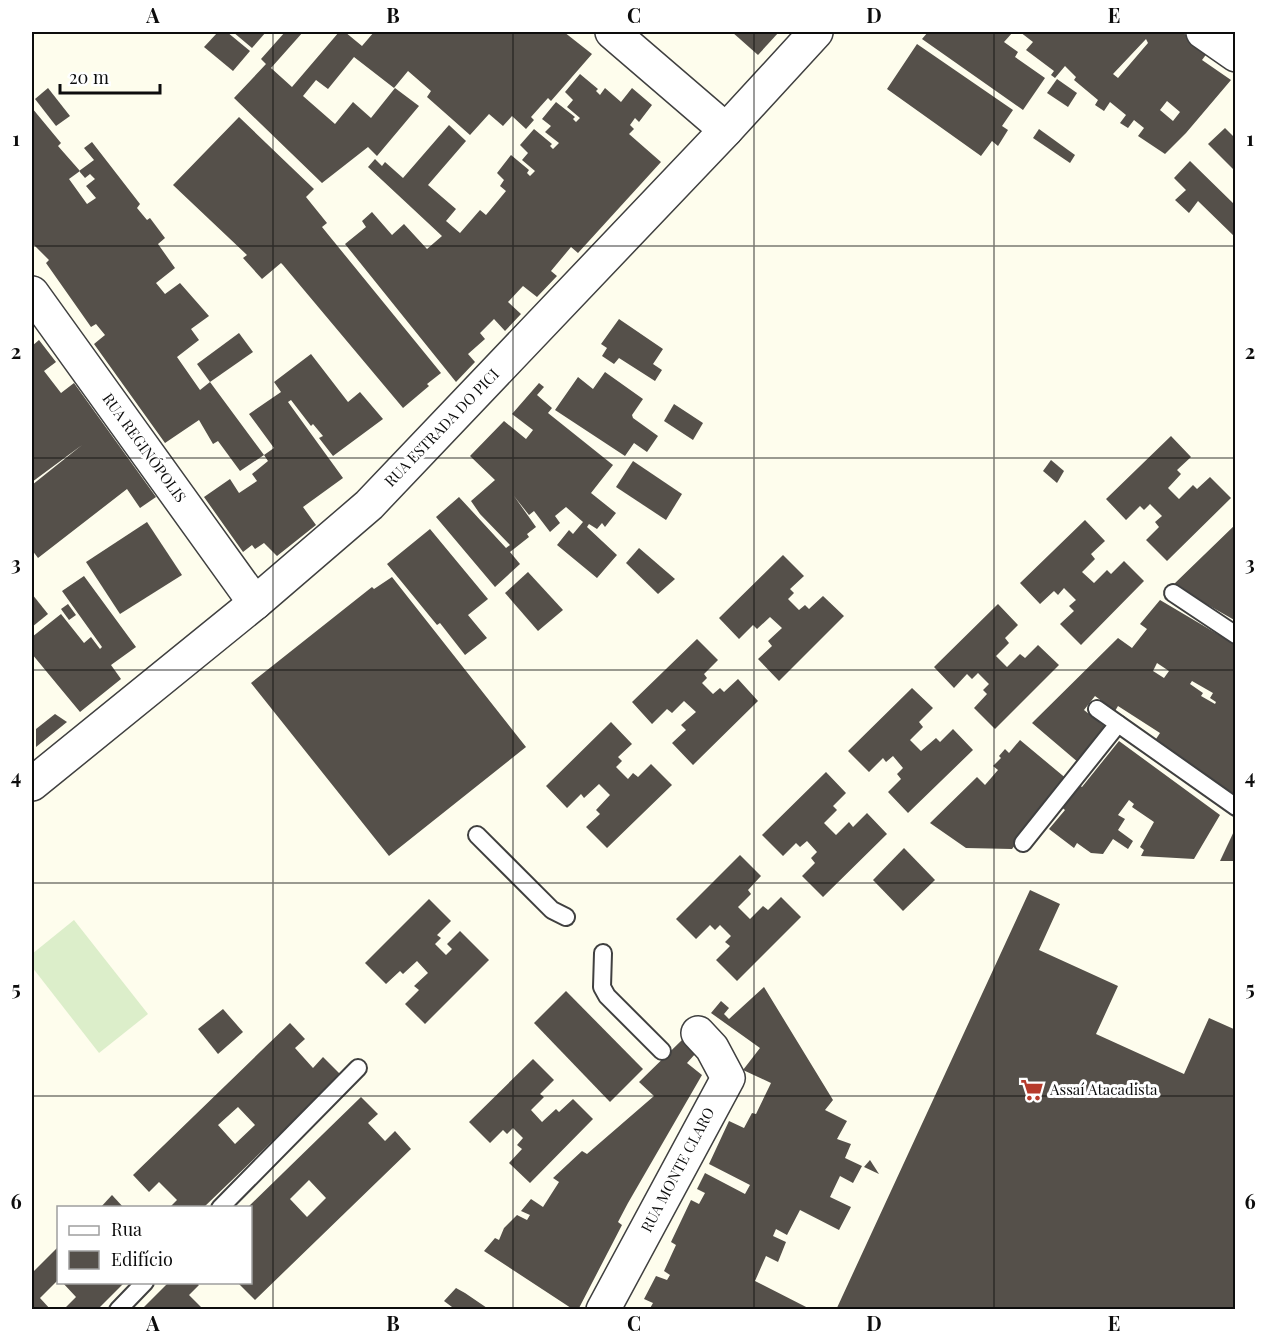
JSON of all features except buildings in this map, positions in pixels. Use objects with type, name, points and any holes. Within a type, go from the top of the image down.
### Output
[{"type":"street","points":[[612,32],[726,130]]},
{"type":"street","name":"RUA ESTRADA DO PICI","points":[[32,784],[255,603],[369,505],[726,130],[816,32]]},
{"type":"street","points":[[1203,32],[1236,55]]},
{"type":"street","name":"RUA REGINÓPOLIS","points":[[32,293],[255,603]]},
{"type":"street","name":"RUA MONTE CLARO","points":[[603,1310],[728,1078],[712,1048],[698,1033]]},
{"type":"lane","points":[[1173,593],[1236,635]]},
{"type":"lane","points":[[1097,709],[1236,807]]},
{"type":"lane","points":[[1023,843],[1118,724]]},
{"type":"lane","points":[[477,835],[552,910],[566,917]]},
{"type":"lane","points":[[603,953],[602,987],[662,1051]]},
{"type":"lane","points":[[222,1206],[358,1068]]},
{"type":"lane","points":[[118,1310],[143,1284]]},
{"type":"green space","points":[[74,920],[148,1014],[99,1053],[32,967],[32,954]]},
{"type":"place","name":"Assaí Atacadista","points":[[1032,1090]]}]
